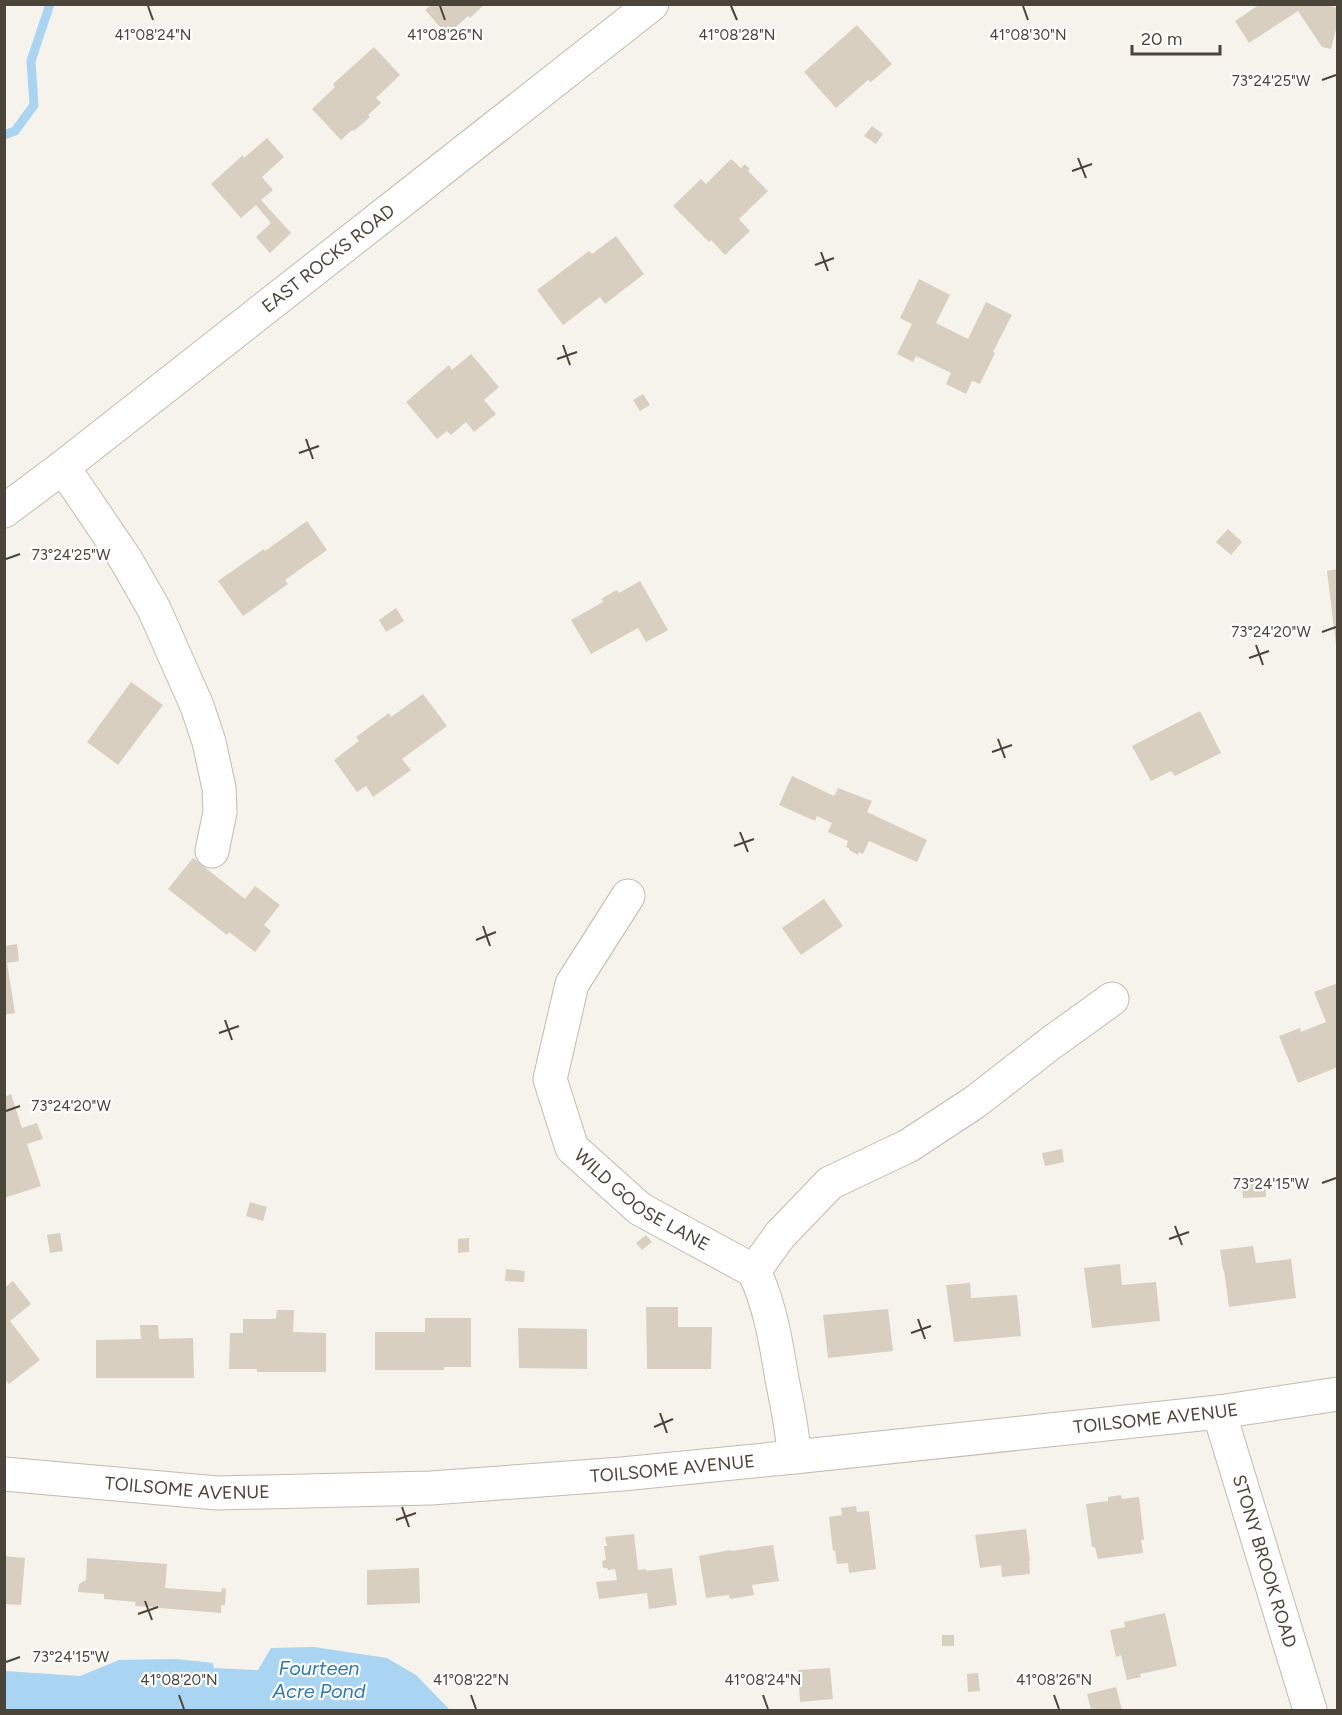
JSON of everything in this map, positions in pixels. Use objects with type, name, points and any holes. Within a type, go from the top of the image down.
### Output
[{"type":"street","name":"EAST ROCKS ROAD","points":[[4,511],[652,4]]},
{"type":"street","points":[[63,467],[126,560],[154,609],[197,706],[209,742],[219,788],[220,812],[212,851]]},
{"type":"street","name":"WILD GOOSE LANE","points":[[628,896],[572,984],[550,1079],[572,1148],[640,1209],[754,1271]]},
{"type":"street","points":[[794,1457],[793,1438],[776,1336],[760,1283],[754,1271],[780,1235],[830,1183],[908,1146],[975,1102],[1112,999]]},
{"type":"street","name":"TOILSOME AVENUE","points":[[4,1474],[217,1493],[431,1488],[622,1474],[794,1457],[1220,1412],[1338,1394]]},
{"type":"street","name":"STONY BROOK ROAD","points":[[1220,1412],[1310,1710]]},
{"type":"water","name":"Fourteen Acre Pond","points":[[314,1647],[387,1658],[416,1675],[450,1710],[5,1710],[5,1671],[80,1676],[119,1660],[176,1659],[213,1663],[214,1668],[258,1670],[271,1648]]},
{"type":"building","points":[[432,4],[485,4],[447,35],[425,10]]},
{"type":"building","points":[[1260,4],[1322,4],[1338,8],[1338,21],[1331,49],[1322,47],[1298,11],[1249,43],[1235,21]]},
{"type":"building","points":[[857,25],[892,64],[871,82],[868,80],[836,108],[804,72]]},
{"type":"building","points":[[374,47],[400,75],[376,98],[381,103],[368,115],[370,117],[341,140],[312,109],[335,87],[333,84]]},
{"type":"building","points":[[872,126],[883,134],[876,144],[864,136]]},
{"type":"building","points":[[267,138],[284,157],[262,177],[273,190],[261,200],[291,233],[270,253],[256,237],[271,223],[256,205],[241,218],[211,184],[243,155],[244,158]]},
{"type":"building","points":[[731,159],[741,168],[745,164],[750,169],[748,171],[768,191],[739,219],[750,231],[725,255],[673,206],[701,179],[706,184]]},
{"type":"building","points":[[616,236],[644,274],[605,304],[600,297],[563,325],[537,290],[589,251],[592,254]]},
{"type":"building","points":[[919,279],[950,295],[936,323],[968,339],[986,302],[1012,315],[980,384],[972,381],[966,394],[946,384],[951,373],[916,356],[913,362],[897,354],[912,324],[900,318]]},
{"type":"building","points":[[471,354],[499,387],[484,400],[496,414],[474,432],[466,422],[451,435],[447,431],[437,439],[406,402],[449,365],[452,370]]},
{"type":"building","points":[[643,394],[650,405],[640,411],[633,400]]},
{"type":"building","points":[[307,521],[327,550],[285,580],[288,584],[243,616],[218,581]]},
{"type":"building","points":[[1228,529],[1242,542],[1231,555],[1216,542]]},
{"type":"building","points":[[1338,569],[1338,644],[1336,645],[1327,571]]},
{"type":"building","points":[[640,581],[668,630],[646,642],[638,628],[591,654],[571,620],[603,602],[601,599],[617,590],[619,593]]},
{"type":"building","points":[[396,608],[404,621],[386,632],[379,620]]},
{"type":"building","points":[[131,682],[163,705],[118,765],[87,742]]},
{"type":"building","points":[[423,694],[447,726],[402,759],[411,770],[373,797],[366,786],[357,792],[334,760],[359,741],[356,737],[389,713],[391,717]]},
{"type":"building","points":[[1200,711],[1221,753],[1175,776],[1171,771],[1151,781],[1132,746]]},
{"type":"building","points":[[792,776],[834,796],[838,788],[872,801],[867,812],[927,840],[917,862],[869,841],[863,854],[859,852],[858,855],[846,847],[848,841],[828,832],[832,823],[817,816],[815,821],[779,805]]},
{"type":"building","points":[[193,858],[245,899],[255,886],[280,905],[264,925],[271,931],[255,952],[229,932],[227,935],[168,889]]},
{"type":"building","points":[[824,899],[843,926],[801,955],[782,928]]},
{"type":"building","points":[[17,944],[19,961],[7,963],[15,1013],[4,1015],[4,946]]},
{"type":"building","points":[[1338,983],[1338,1067],[1298,1083],[1279,1036],[1300,1028],[1301,1032],[1326,1022],[1314,992]]},
{"type":"building","points":[[11,1094],[22,1128],[37,1123],[43,1139],[27,1144],[41,1186],[4,1198],[4,1097]]},
{"type":"building","points":[[1062,1149],[1064,1162],[1045,1166],[1042,1153]]},
{"type":"building","points":[[1265,1179],[1266,1197],[1243,1198],[1242,1181]]},
{"type":"building","points":[[250,1202],[267,1207],[263,1221],[246,1216]]},
{"type":"building","points":[[60,1233],[63,1251],[50,1253],[47,1235]]},
{"type":"building","points":[[646,1235],[652,1242],[642,1250],[636,1243]]},
{"type":"building","points":[[469,1238],[469,1252],[458,1253],[458,1239]]},
{"type":"building","points":[[1253,1246],[1256,1263],[1291,1259],[1296,1298],[1229,1307],[1220,1250]]},
{"type":"building","points":[[1120,1264],[1122,1285],[1156,1282],[1160,1321],[1092,1328],[1084,1268]]},
{"type":"building","points":[[506,1269],[525,1271],[524,1282],[505,1281]]},
{"type":"building","points":[[13,1281],[31,1304],[10,1321],[40,1360],[9,1384],[4,1379],[4,1288]]},
{"type":"building","points":[[970,1283],[971,1298],[1017,1295],[1021,1336],[954,1342],[946,1285]]},
{"type":"building","points":[[646,1307],[678,1307],[678,1327],[712,1327],[711,1369],[647,1369]]},
{"type":"building","points":[[888,1309],[893,1351],[828,1358],[823,1315]]},
{"type":"building","points":[[277,1310],[294,1310],[293,1332],[326,1333],[326,1372],[257,1372],[257,1369],[229,1369],[230,1333],[243,1333],[243,1319],[276,1319]]},
{"type":"building","points":[[425,1318],[471,1318],[471,1367],[444,1367],[444,1370],[375,1370],[375,1332],[425,1332]]},
{"type":"building","points":[[140,1325],[158,1325],[159,1339],[193,1338],[194,1378],[96,1378],[96,1340],[141,1339]]},
{"type":"building","points":[[518,1328],[587,1329],[587,1369],[519,1368]]},
{"type":"building","points":[[1121,1495],[1122,1499],[1139,1497],[1144,1540],[1141,1540],[1143,1553],[1098,1559],[1095,1547],[1092,1547],[1086,1504],[1108,1501],[1108,1497]]},
{"type":"building","points":[[856,1506],[857,1512],[869,1511],[876,1569],[849,1573],[848,1563],[837,1564],[829,1517],[842,1515],[841,1508]]},
{"type":"building","points":[[1026,1529],[1030,1574],[1002,1577],[1001,1565],[980,1568],[975,1535]]},
{"type":"building","points":[[634,1534],[638,1570],[672,1568],[677,1605],[649,1609],[647,1593],[599,1599],[596,1582],[617,1580],[615,1569],[603,1568],[602,1561],[606,1560],[604,1546],[607,1546],[605,1537]]},
{"type":"building","points":[[773,1545],[779,1581],[752,1585],[754,1595],[730,1599],[729,1595],[706,1598],[699,1556]]},
{"type":"building","points":[[4,1556],[25,1558],[21,1605],[4,1604]]},
{"type":"building","points":[[87,1558],[167,1564],[165,1588],[221,1592],[222,1588],[226,1589],[225,1605],[221,1605],[221,1613],[135,1606],[136,1602],[104,1599],[104,1594],[78,1592],[79,1584],[86,1580]]},
{"type":"building","points":[[419,1568],[420,1603],[367,1605],[367,1570]]},
{"type":"building","points":[[1165,1613],[1177,1666],[1140,1674],[1141,1677],[1127,1680],[1121,1655],[1116,1657],[1110,1630],[1125,1627],[1124,1622]]},
{"type":"building","points":[[942,1635],[954,1635],[954,1646],[942,1646]]},
{"type":"building","points":[[830,1668],[833,1699],[800,1702],[798,1670]]},
{"type":"building","points":[[978,1673],[980,1691],[968,1692],[967,1674]]},
{"type":"building","points":[[1116,1687],[1122,1710],[1091,1710],[1087,1694]]},
{"type":"waterway","points":[[4,135],[15,131],[34,105],[31,61],[50,4]]}]
